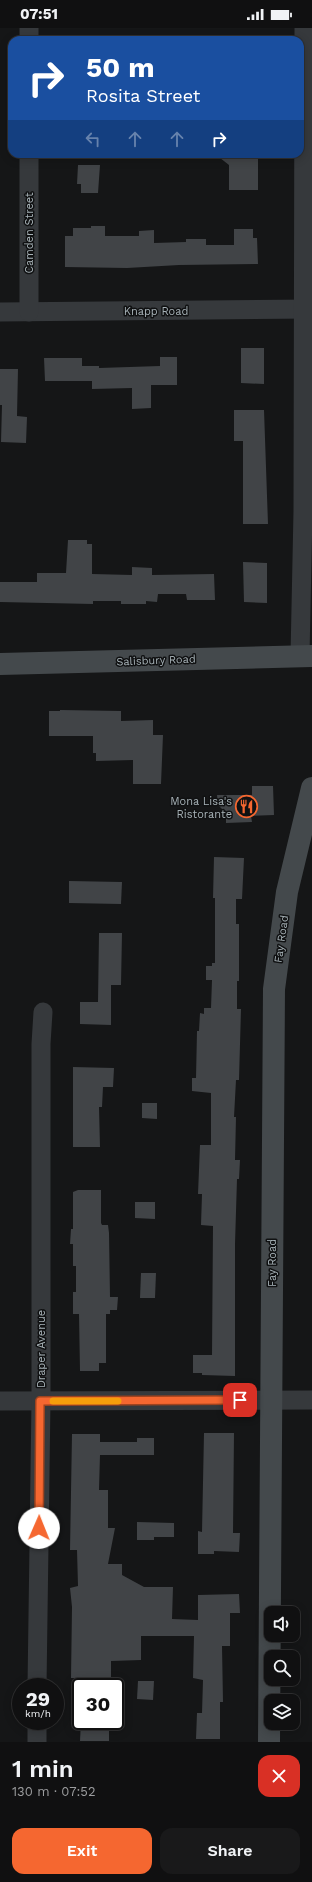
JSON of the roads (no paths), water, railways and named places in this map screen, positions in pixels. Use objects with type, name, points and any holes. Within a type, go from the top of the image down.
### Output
[{"type":"street","points":[[304,28],[308,309],[303,511],[306,656]]},
{"type":"street","name":"Camden Street","points":[[29,158],[29,312]]},
{"type":"street","name":"Knapp Road","points":[[0,312],[308,309]]},
{"type":"street","name":"Salisbury Road","points":[[0,664],[306,656]]},
{"type":"street","name":"Fay Road","points":[[269,1742],[270,1400],[274,989],[287,892],[312,788]]},
{"type":"street","name":"Draper Avenue","points":[[37,1678],[41,1044],[43,1012]]},
{"type":"street","points":[[0,1401],[312,1400]]},
{"type":"street","points":[[37,1730],[37,1742]]},
{"type":"place","name":"Mona Lisa's Ristorante","points":[[247,807]]}]
